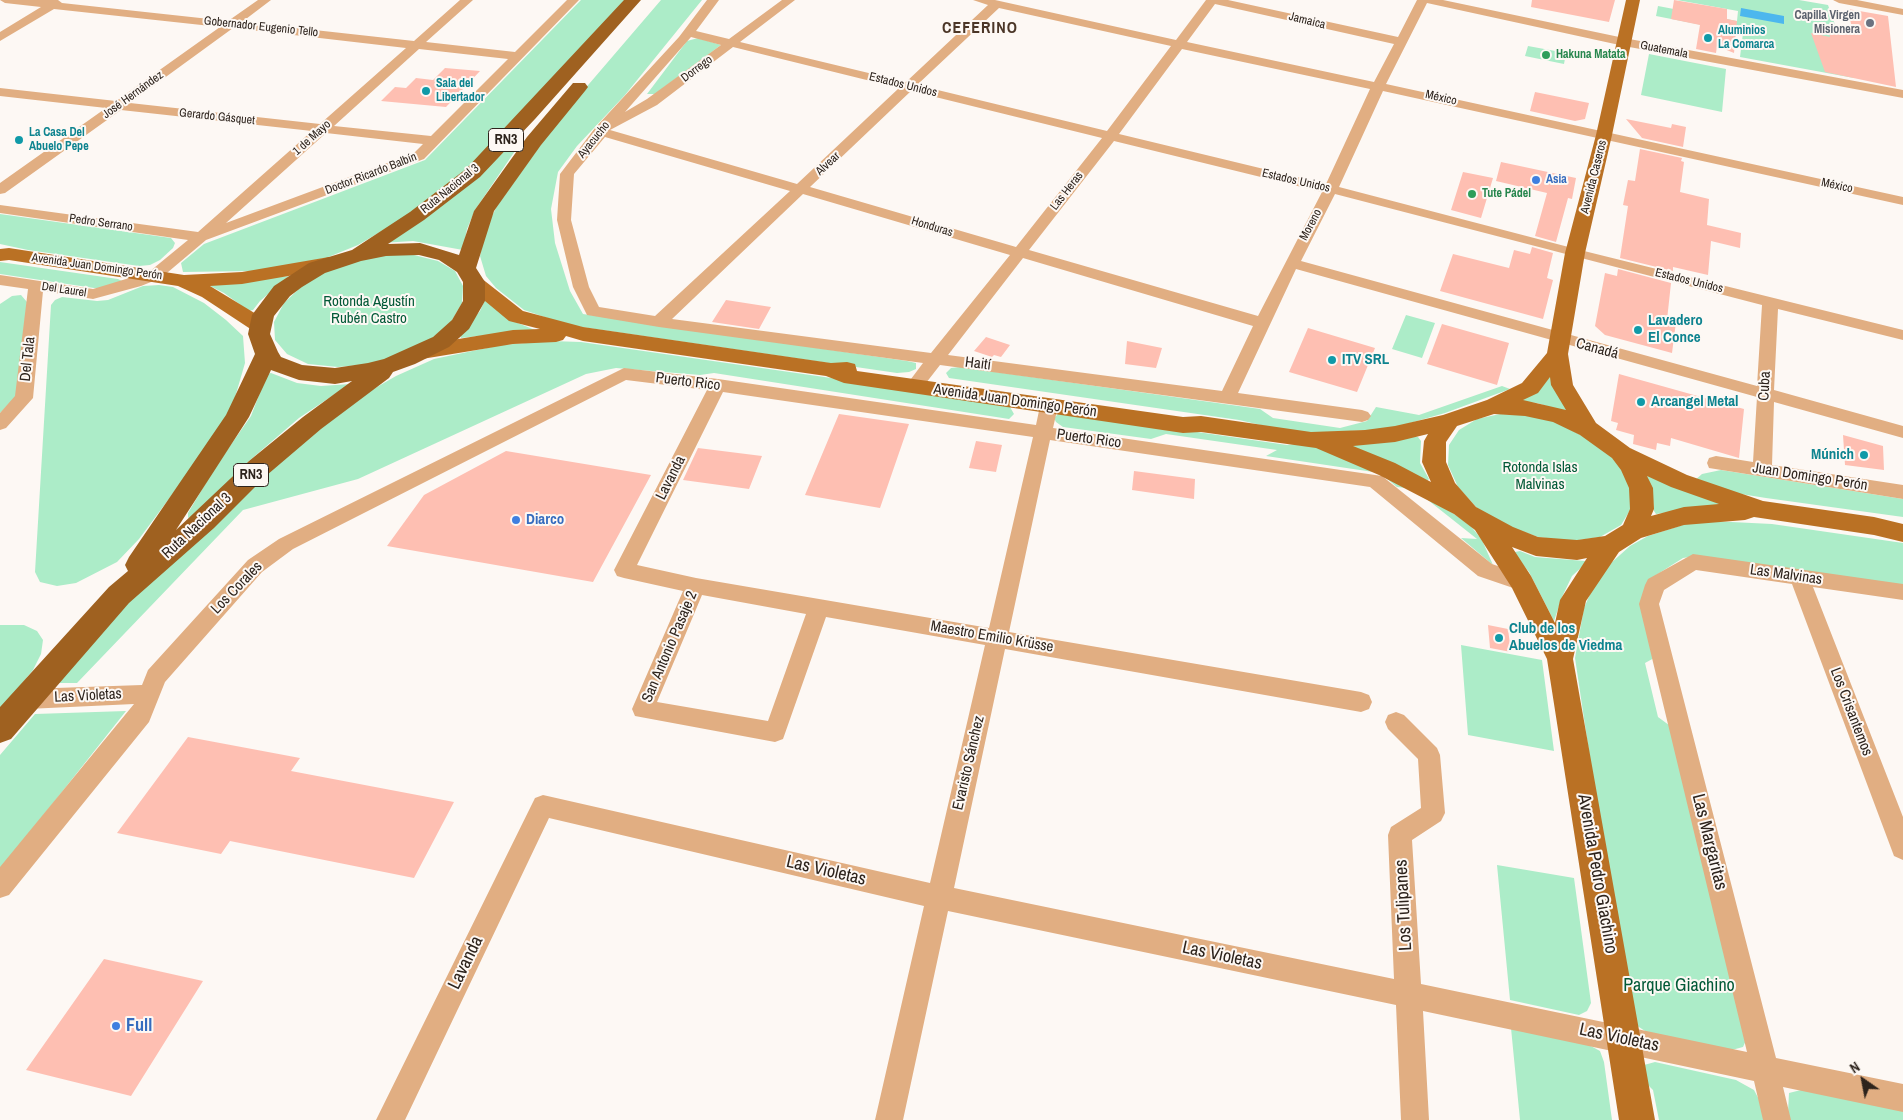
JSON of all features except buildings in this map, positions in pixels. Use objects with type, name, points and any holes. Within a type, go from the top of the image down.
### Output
[{"type":"highway","name":"Ruta Nacional 3","points":[[604,59],[641,4]]},
{"type":"highway","name":"Ruta Nacional 3","points":[[357,254],[417,216],[473,173],[641,4]]},
{"type":"highway","name":"Ruta Nacional 3","points":[[119,596],[237,417],[267,354],[274,362],[299,372],[326,375],[370,371],[422,352],[441,342],[461,324],[474,301],[470,275],[484,211],[534,141],[591,74]]},
{"type":"highway","name":"Ruta Nacional 3","points":[[259,325],[262,315],[282,291],[317,268],[357,254],[386,250],[420,249],[446,256],[470,275]]},
{"type":"highway","points":[[259,325],[259,334],[267,354]]},
{"type":"highway","name":"Ruta Nacional 3","points":[[0,729],[119,596],[205,521],[258,468],[345,397],[392,364]]},
{"type":"main road","name":"Avenida Caseros","points":[[1588,429],[1562,385],[1559,346],[1575,253],[1604,135],[1633,0]]},
{"type":"main road","name":"Avenida Juan Domingo Perón","points":[[3,252],[184,281],[242,278],[330,263]]},
{"type":"main road","name":"Avenida Juan Domingo Perón","points":[[470,275],[516,316],[583,334],[831,370],[848,368],[1184,417],[1200,424]]},
{"type":"main road","name":"Avenida Juan Domingo Perón","points":[[184,281],[208,293],[259,325]]},
{"type":"main road","name":"Avenida Juan Domingo Perón","points":[[422,352],[513,337],[583,334]]},
{"type":"main road","name":"Avenida Caseros","points":[[1494,406],[1530,388],[1559,346]]},
{"type":"main road","name":"Avenida Juan Domingo Perón","points":[[831,370],[844,376],[1183,426],[1200,424],[1311,440],[1356,455],[1388,469],[1475,518]]},
{"type":"main road","points":[[1762,510],[1684,516],[1633,531],[1610,545],[1577,550],[1546,548],[1504,534],[1475,518],[1445,487],[1434,462],[1435,441],[1449,421],[1470,412],[1494,406],[1525,408],[1548,413],[1588,429],[1620,452],[1679,481],[1762,510],[1874,526],[1903,533]]},
{"type":"main road","name":"Avenida Juan Domingo Perón","points":[[1311,440],[1365,438],[1394,434],[1449,421]]},
{"type":"main road","points":[[1620,452],[1631,466],[1641,488],[1642,509],[1633,531]]},
{"type":"main road","name":"Avenida Pedro Giachino","points":[[1475,518],[1522,583],[1560,658],[1638,1120]]},
{"type":"main road","points":[[1874,526],[1903,524]]},
{"type":"main road","name":"Avenida Pedro Giachino","points":[[1560,658],[1573,600],[1610,545]]},
{"type":"street","name":"Gobernador Eugenio Tello","points":[[5,0],[57,3],[517,56]]},
{"type":"street","name":"José Hernández","points":[[0,190],[265,0]]},
{"type":"street","name":"1 de Mayo","points":[[155,275],[240,203],[467,0]]},
{"type":"street","name":"Doctor Ricardo Balbín","points":[[201,237],[419,156],[573,0]]},
{"type":"street","name":"Ayacucho","points":[[593,311],[581,287],[564,220],[567,174],[600,132],[689,32],[714,0]]},
{"type":"street","name":"Dorrego","points":[[600,132],[652,102],[789,0]]},
{"type":"street","name":"México","points":[[979,0],[1357,84],[1398,89],[1903,201]]},
{"type":"street","name":"Jamaica","points":[[1212,0],[1402,42]]},
{"type":"street","name":"Las Heras","points":[[920,379],[1111,136],[1212,0]]},
{"type":"street","name":"Moreno","points":[[1228,398],[1292,263],[1331,190],[1378,87],[1423,0]]},
{"type":"street","name":"Guatemala","points":[[1426,0],[1624,42],[1903,94]]},
{"type":"street","points":[[1839,0],[1903,12]]},
{"type":"street","points":[[0,37],[57,3]]},
{"type":"street","name":"Alvear","points":[[659,322],[996,4]]},
{"type":"street","name":"Estados Unidos","points":[[689,32],[1331,190],[1575,253],[1903,334]]},
{"type":"street","name":"Gerardo Gásquet","points":[[0,92],[435,141]]},
{"type":"street","name":"Honduras","points":[[600,132],[802,188],[1263,323]]},
{"type":"street","points":[[240,203],[278,209]]},
{"type":"street","name":"Pedro Serrano","points":[[0,209],[201,237]]},
{"type":"street","name":"Canadá","points":[[1292,263],[1559,346],[1765,394],[1903,432]]},
{"type":"street","name":"Del Laurel","points":[[0,280],[93,294],[135,283],[155,275]]},
{"type":"street","points":[[0,296],[17,282]]},
{"type":"street","name":"Del Tala","points":[[0,424],[24,398],[36,285]]},
{"type":"street","name":"Cuba","points":[[1762,470],[1770,301]]},
{"type":"street","name":"Haití","points":[[593,311],[659,322],[1362,416]]},
{"type":"street","name":"Puerto Rico","points":[[624,374],[718,385],[1375,481],[1485,570],[1522,583]]},
{"type":"street","name":"Los Corales","points":[[0,886],[141,715],[156,677],[255,566],[286,544],[624,374]]},
{"type":"street","name":"Lavanda","points":[[624,570],[718,385]]},
{"type":"street","name":"Evaristo Sánchez","points":[[889,1120],[1049,406]]},
{"type":"street","name":"Juan Domingo Perón","points":[[1716,463],[1903,492]]},
{"type":"street","name":"Las Malvinas","points":[[1671,574],[1693,562],[1903,592]]},
{"type":"street","name":"Maestro Emilio Krüsse","points":[[624,570],[696,586],[1361,702]]},
{"type":"street","name":"Las Margaritas","points":[[1671,574],[1655,585],[1649,604],[1727,910],[1777,1120]]},
{"type":"street","name":"Los Crisantemos","points":[[1799,576],[1903,848]]},
{"type":"street","name":"San Antonio Pasaje 2","points":[[696,586],[643,709],[775,732],[819,607]]},
{"type":"street","name":"Las Violetas","points":[[27,699],[149,694]]},
{"type":"street","name":"Los Tulipanes","points":[[1396,722],[1429,755],[1433,813],[1400,835],[1415,1120]]},
{"type":"street","name":"Lavanda","points":[[390,1120],[543,806]]},
{"type":"street","name":"Las Violetas","points":[[543,806],[939,897],[1903,1098]]},
{"type":"green space","points":[[581,0],[627,0],[465,173],[402,219],[358,245],[326,258],[254,271],[183,272],[181,263],[204,244],[425,160]]},
{"type":"green space","points":[[661,0],[702,0],[625,95],[577,146],[558,172],[551,209],[555,243],[570,291],[583,314],[907,361],[916,363],[916,369],[897,373],[568,325],[524,310],[496,288],[486,276],[480,256],[486,228],[497,206],[559,119]]},
{"type":"green space","points":[[1677,0],[1799,0],[1828,5],[1854,78],[1740,57],[1743,33],[1656,16],[1658,6],[1737,21],[1738,11]]},
{"type":"green space","points":[[698,38],[721,45],[655,94],[647,94],[687,41]]},
{"type":"green space","name":"Hakuna Matata","points":[[1528,46],[1566,53],[1564,64],[1525,56]]},
{"type":"green space","points":[[1649,54],[1726,69],[1722,112],[1641,95]]},
{"type":"green space","points":[[519,140],[519,145],[475,210],[467,229],[463,250],[413,241],[382,243]]},
{"type":"green space","points":[[0,214],[171,238],[175,243],[173,248],[160,260],[150,265],[139,266],[28,250],[0,244]]},
{"type":"green space","name":"Rotonda Agustín Rubén Castro","points":[[386,255],[414,255],[438,261],[455,271],[463,286],[462,303],[451,322],[431,339],[403,354],[371,364],[338,367],[308,364],[287,354],[275,340],[274,322],[284,303],[303,285],[328,270],[357,260]]},
{"type":"green space","points":[[0,262],[122,281],[102,288],[94,288],[0,274]]},
{"type":"green space","name":"Rotonda Agustín Rubén Castro","points":[[289,276],[260,301],[253,310],[249,311],[224,293],[206,284]]},
{"type":"green space","points":[[159,285],[173,287],[204,303],[243,336],[245,363],[229,418],[139,539],[117,562],[76,583],[57,586],[40,582],[35,572],[51,305],[55,300],[62,297],[97,301],[108,300],[143,286]]},
{"type":"green space","points":[[21,295],[27,302],[16,398],[0,413],[0,304],[12,296]]},
{"type":"green space","points":[[485,300],[508,319],[535,330],[461,338],[460,335],[480,311]]},
{"type":"green space","points":[[1406,315],[1435,323],[1422,358],[1392,349]]},
{"type":"green space","points":[[551,341],[581,342],[991,401],[1010,407],[1014,414],[1009,419],[714,373],[700,375],[616,368],[586,374],[358,479],[243,510],[77,683],[56,683],[138,592],[334,412],[396,376],[434,359],[501,345]]},
{"type":"green space","points":[[960,367],[1260,409],[1273,418],[1340,428],[1367,421],[1376,407],[1419,415],[1502,386],[1510,389],[1445,413],[1389,429],[1311,433],[1282,430],[1239,420],[949,378],[946,373],[951,368]]},
{"type":"green space","points":[[271,373],[297,383],[321,386],[350,384],[299,418],[249,461],[195,515],[188,518],[188,513],[216,466],[251,416],[267,374]]},
{"type":"green space","points":[[1550,375],[1569,413],[1537,403],[1524,402],[1521,398]]},
{"type":"green space","points":[[1066,413],[1287,445],[1301,443],[1319,448],[1378,473],[1266,456],[1277,450],[1166,434],[1151,439],[1063,427],[1054,418],[1058,414]]},
{"type":"green space","name":"Rotonda Islas Malvinas","points":[[1500,414],[1527,415],[1554,421],[1605,448],[1622,467],[1631,488],[1632,507],[1621,525],[1600,537],[1571,541],[1538,537],[1505,525],[1477,508],[1458,487],[1448,465],[1449,445],[1459,430],[1477,419]]},
{"type":"green space","points":[[1418,437],[1421,441],[1420,463],[1429,479],[1426,482],[1343,443]]},
{"type":"green space","points":[[1642,469],[1723,505],[1656,514],[1652,490]]},
{"type":"green space","points":[[1721,470],[1903,499],[1903,517],[1728,492],[1694,481],[1702,474]]},
{"type":"green space","points":[[1382,474],[1419,490],[1470,525],[1482,540],[1493,565],[1461,538],[1477,539],[1414,489],[1397,487]]},
{"type":"green space","name":"Parque Giachino","points":[[1711,521],[1772,524],[1903,543],[1903,585],[1696,556],[1683,558],[1653,577],[1656,657],[1645,663],[1658,717],[1673,728],[1748,1036],[1743,1047],[1728,1051],[1654,1037],[1636,1025],[1627,1007],[1575,658],[1584,608],[1594,585],[1611,563],[1630,546],[1648,536],[1689,523]]},
{"type":"green space","points":[[1520,551],[1535,557],[1585,561],[1585,564],[1572,576],[1554,621],[1529,572],[1516,556],[1515,552]]},
{"type":"green space","points":[[0,625],[24,625],[37,631],[43,640],[41,654],[33,670],[0,710]]},
{"type":"green space","points":[[1461,645],[1542,660],[1554,751],[1468,735]]},
{"type":"green space","points":[[126,711],[0,869],[0,755],[35,714]]},
{"type":"green space","points":[[1497,865],[1574,878],[1591,1003],[1587,1011],[1579,1015],[1510,1000]]},
{"type":"green space","points":[[1511,1028],[1589,1045],[1600,1051],[1604,1062],[1612,1120],[1520,1120]]},
{"type":"green space","points":[[1655,1062],[1736,1080],[1754,1090],[1764,1109],[1767,1120],[1659,1120],[1653,1090],[1640,1077],[1644,1065]]},
{"type":"green space","points":[[1805,1089],[1903,1111],[1903,1120],[1790,1120],[1788,1112],[1789,1093]]},
{"type":"water","points":[[1741,8],[1784,16],[1784,24],[1740,16]]},
{"type":"place","name":"Capilla Virgen Misionera","points":[[1870,23]]},
{"type":"place","name":"Aluminios La Comarca","points":[[1708,38]]},
{"type":"place","name":"Hakuna Matata","points":[[1546,55]]},
{"type":"place","name":"Sala del Libertador","points":[[426,91]]},
{"type":"place","name":"La Casa Del Abuelo Pepe","points":[[19,140]]},
{"type":"place","name":"Asia","points":[[1536,180]]},
{"type":"place","name":"Tute Pádel","points":[[1472,194]]},
{"type":"place","name":"Lavadero El Conce","points":[[1638,330]]},
{"type":"place","name":"ITV SRL","points":[[1332,360]]},
{"type":"place","name":"Arcangel Metal","points":[[1641,402]]},
{"type":"place","name":"Múnich","points":[[1864,455]]},
{"type":"place","name":"Diarco","points":[[516,520]]},
{"type":"place","name":"Club de los Abuelos de Viedma","points":[[1499,638]]},
{"type":"place","name":"Full","points":[[116,1026]]},
{"type":"district","name":"CEFERINO","points":[[980,29]]}]
